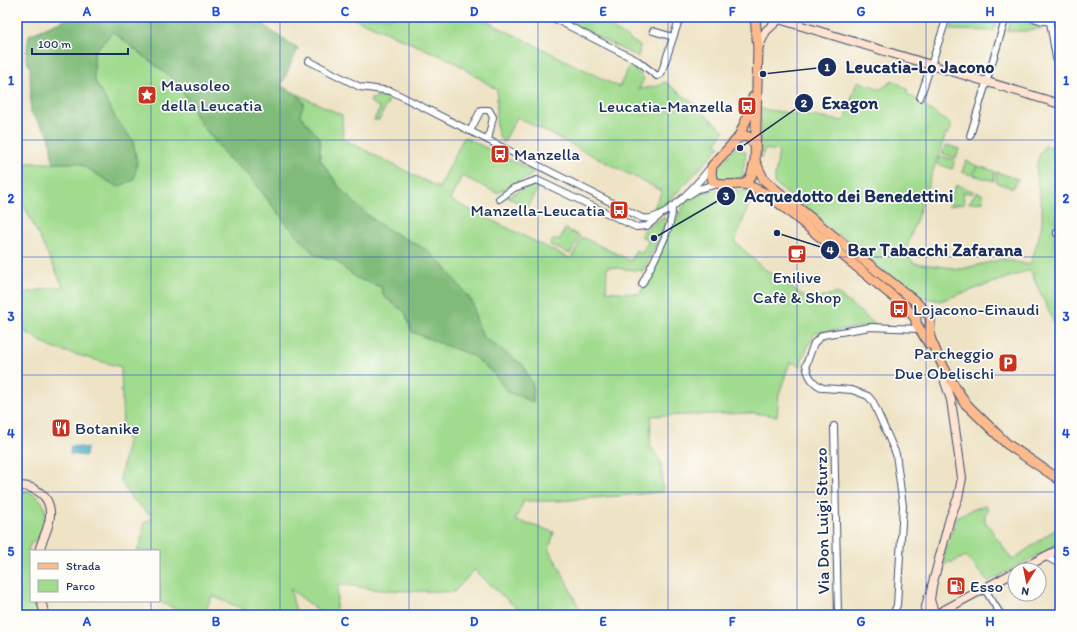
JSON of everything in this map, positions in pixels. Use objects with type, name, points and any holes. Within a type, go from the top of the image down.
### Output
[{"type":"main road","points":[[745,184],[751,177],[754,161],[758,48],[755,17]]},
{"type":"main road","points":[[758,48],[766,31],[776,18],[1060,104]]},
{"type":"main road","points":[[756,82],[749,114],[738,138],[712,166],[712,178],[718,184],[745,184],[769,195],[906,307],[915,318],[916,323],[925,328],[950,380],[967,405]]},
{"type":"main road","points":[[738,138],[747,136],[754,144]]},
{"type":"main road","points":[[754,161],[764,180],[916,302],[930,319],[925,328],[951,400],[962,478],[958,498],[950,518],[924,615]]},
{"type":"main road","points":[[915,318],[916,311],[923,310]]},
{"type":"main road","points":[[945,382],[1011,448],[1060,480]]},
{"type":"main road","points":[[17,486],[32,488],[45,497],[50,515],[39,550]]},
{"type":"main road","points":[[1034,562],[1060,549]]},
{"type":"main road","points":[[932,586],[931,606],[935,615],[1007,576]]},
{"type":"main road","points":[[41,602],[46,615]]},
{"type":"street","points":[[551,17],[638,61],[657,76],[661,74],[680,17]]},
{"type":"street","points":[[920,98],[947,17]]},
{"type":"street","points":[[970,136],[1006,17]]},
{"type":"street","points":[[1031,17],[1050,22],[1058,17]]},
{"type":"street","points":[[1050,22],[1060,81]]},
{"type":"street","points":[[653,31],[673,37]]},
{"type":"street","points":[[309,61],[360,87],[391,91],[642,218],[650,218],[660,215]]},
{"type":"street","points":[[470,130],[481,110],[489,110],[493,117],[488,140]]},
{"type":"street","points":[[499,199],[514,188],[537,180],[633,226],[642,227],[647,226],[660,215],[672,208],[712,166]]},
{"type":"street","points":[[682,198],[698,190],[718,184]]},
{"type":"street","points":[[642,284],[673,216],[672,208]]},
{"type":"street","points":[[633,226],[640,222],[642,218]]},
{"type":"street","points":[[893,615],[897,605],[903,506],[896,454],[873,402],[861,392],[817,386],[811,380],[806,365],[814,343],[823,335],[870,327],[925,328]]},
{"type":"street","name":"Via Don Luigi Sturzo","points":[[834,426],[838,615]]},
{"type":"street","points":[[1045,556],[1060,564]]},
{"type":"street","points":[[984,588],[1001,615]]},
{"type":"green space","points":[[72,17],[255,17],[274,33],[298,48],[281,86],[297,94],[304,103],[300,115],[320,139],[320,159],[340,188],[366,214],[385,228],[427,250],[443,265],[473,303],[475,316],[483,337],[523,365],[533,386],[533,402],[508,392],[493,373],[473,356],[412,332],[405,312],[384,297],[381,287],[356,278],[334,259],[315,255],[284,221],[248,174],[228,158],[196,117],[178,83],[113,32],[94,52],[94,79],[116,119],[133,141],[137,162],[134,180],[118,187],[78,163],[53,163],[49,135],[31,113],[30,67],[26,59],[29,35]]},
{"type":"green space","points":[[350,17],[478,17],[619,87],[630,65],[644,78],[639,89],[658,86],[665,82],[704,111],[703,113],[724,131],[716,143],[720,147],[660,210],[654,207],[662,191],[517,117],[504,142],[500,138],[497,126],[497,90],[453,61]]},
{"type":"green space","points":[[557,17],[616,17],[611,27],[640,46],[638,57]]},
{"type":"green space","points":[[955,17],[998,17],[994,31],[951,30]]},
{"type":"green space","points":[[1012,17],[1043,28],[1028,31],[1007,31]]},
{"type":"green space","points":[[113,32],[178,83],[196,117],[228,158],[248,174],[284,221],[315,255],[334,259],[356,278],[381,287],[384,297],[405,312],[412,332],[473,356],[493,373],[508,392],[533,402],[533,386],[523,365],[483,337],[475,316],[473,303],[427,250],[385,228],[366,214],[340,188],[320,159],[320,139],[299,115],[304,103],[297,94],[342,115],[343,139],[439,188],[464,137],[527,168],[533,173],[529,177],[497,193],[462,176],[450,200],[571,259],[582,237],[631,261],[636,250],[642,253],[649,240],[641,236],[642,232],[661,218],[665,218],[665,225],[643,271],[607,267],[606,291],[640,294],[671,227],[688,199],[705,192],[715,190],[749,190],[753,193],[735,242],[762,267],[809,300],[837,293],[876,325],[815,333],[802,358],[801,366],[790,362],[779,394],[777,416],[753,413],[651,416],[650,445],[661,462],[663,492],[558,501],[524,501],[515,520],[554,532],[549,550],[561,570],[582,615],[524,615],[474,570],[454,592],[380,590],[339,584],[335,615],[325,615],[290,589],[297,615],[247,615],[248,611],[212,596],[204,615],[190,615],[160,602],[160,550],[137,550],[142,540],[144,523],[153,517],[129,496],[120,479],[128,441],[123,432],[121,367],[52,348],[17,327],[17,294],[63,286],[17,191],[17,163],[78,163],[118,187],[133,141],[116,119],[94,79],[94,52]]},
{"type":"green space","points":[[893,80],[908,90],[907,94],[923,103],[923,105],[952,125],[949,134],[946,133],[906,250],[913,263],[961,269],[1003,259],[1030,265],[1039,237],[1042,220],[1037,164],[1045,146],[1060,149],[1061,193],[1054,240],[1057,255],[1060,255],[1060,336],[1030,270],[940,301],[915,296],[774,183],[779,151],[764,149],[762,157],[759,157],[761,109],[844,121],[857,81],[881,89]]},
{"type":"green space","points":[[388,95],[391,96],[379,120],[374,120],[380,108],[370,102],[371,99]]},
{"type":"green space","points":[[947,145],[959,149],[956,158],[942,153]]},
{"type":"green space","points":[[735,148],[746,152],[742,178],[720,179],[717,174],[718,169]]},
{"type":"green space","points":[[941,156],[955,160],[952,169],[937,164]]},
{"type":"green space","points":[[966,161],[977,166],[971,175],[962,172]]},
{"type":"green space","points":[[978,166],[994,171],[994,181],[973,175]]},
{"type":"green space","points":[[996,172],[1018,179],[1013,188],[997,183]]},
{"type":"green space","points":[[534,184],[540,185],[527,207],[507,197]]},
{"type":"green space","points":[[956,185],[973,191],[972,194],[963,192],[964,204],[948,206]]},
{"type":"green space","points":[[976,192],[982,194],[983,202],[969,203]]},
{"type":"green space","points":[[565,229],[580,236],[570,254],[550,245],[553,240],[560,239]]},
{"type":"green space","points":[[17,491],[29,492],[40,500],[44,506],[45,520],[41,534],[31,543],[28,550],[30,552],[30,602],[36,602],[41,615],[17,615]]},
{"type":"green space","points":[[985,505],[988,511],[985,514],[985,521],[1012,560],[1060,526],[1060,543],[1025,562],[1007,562],[1007,572],[988,582],[966,556],[951,563],[950,561],[940,568],[957,516]]},
{"type":"water","points":[[71,446],[87,448],[86,456],[70,454]]},
{"type":"place","name":"Leucatia-Lo Jacono","points":[[763,74]]},
{"type":"place","name":"Mausoleo della Leucatia","points":[[147,95]]},
{"type":"place","name":"Leucatia-Manzella","points":[[747,106]]},
{"type":"place","name":"Exagon","points":[[740,148]]},
{"type":"place","name":"Manzella","points":[[500,154]]},
{"type":"place","name":"Manzella-Leucatia","points":[[619,210]]},
{"type":"place","name":"Bar Tabacchi Zafarana","points":[[777,233]]},
{"type":"place","name":"Acquedotto dei Benedettini","points":[[654,238]]},
{"type":"place","name":"Enilive Cafè & Shop","points":[[797,254]]},
{"type":"place","name":"Lojacono-Einaudi","points":[[899,309]]},
{"type":"place","name":"Parcheggio Due Obelischi","points":[[1008,363]]},
{"type":"place","name":"Botanike","points":[[61,428]]},
{"type":"place","name":"Esso","points":[[956,586]]}]
